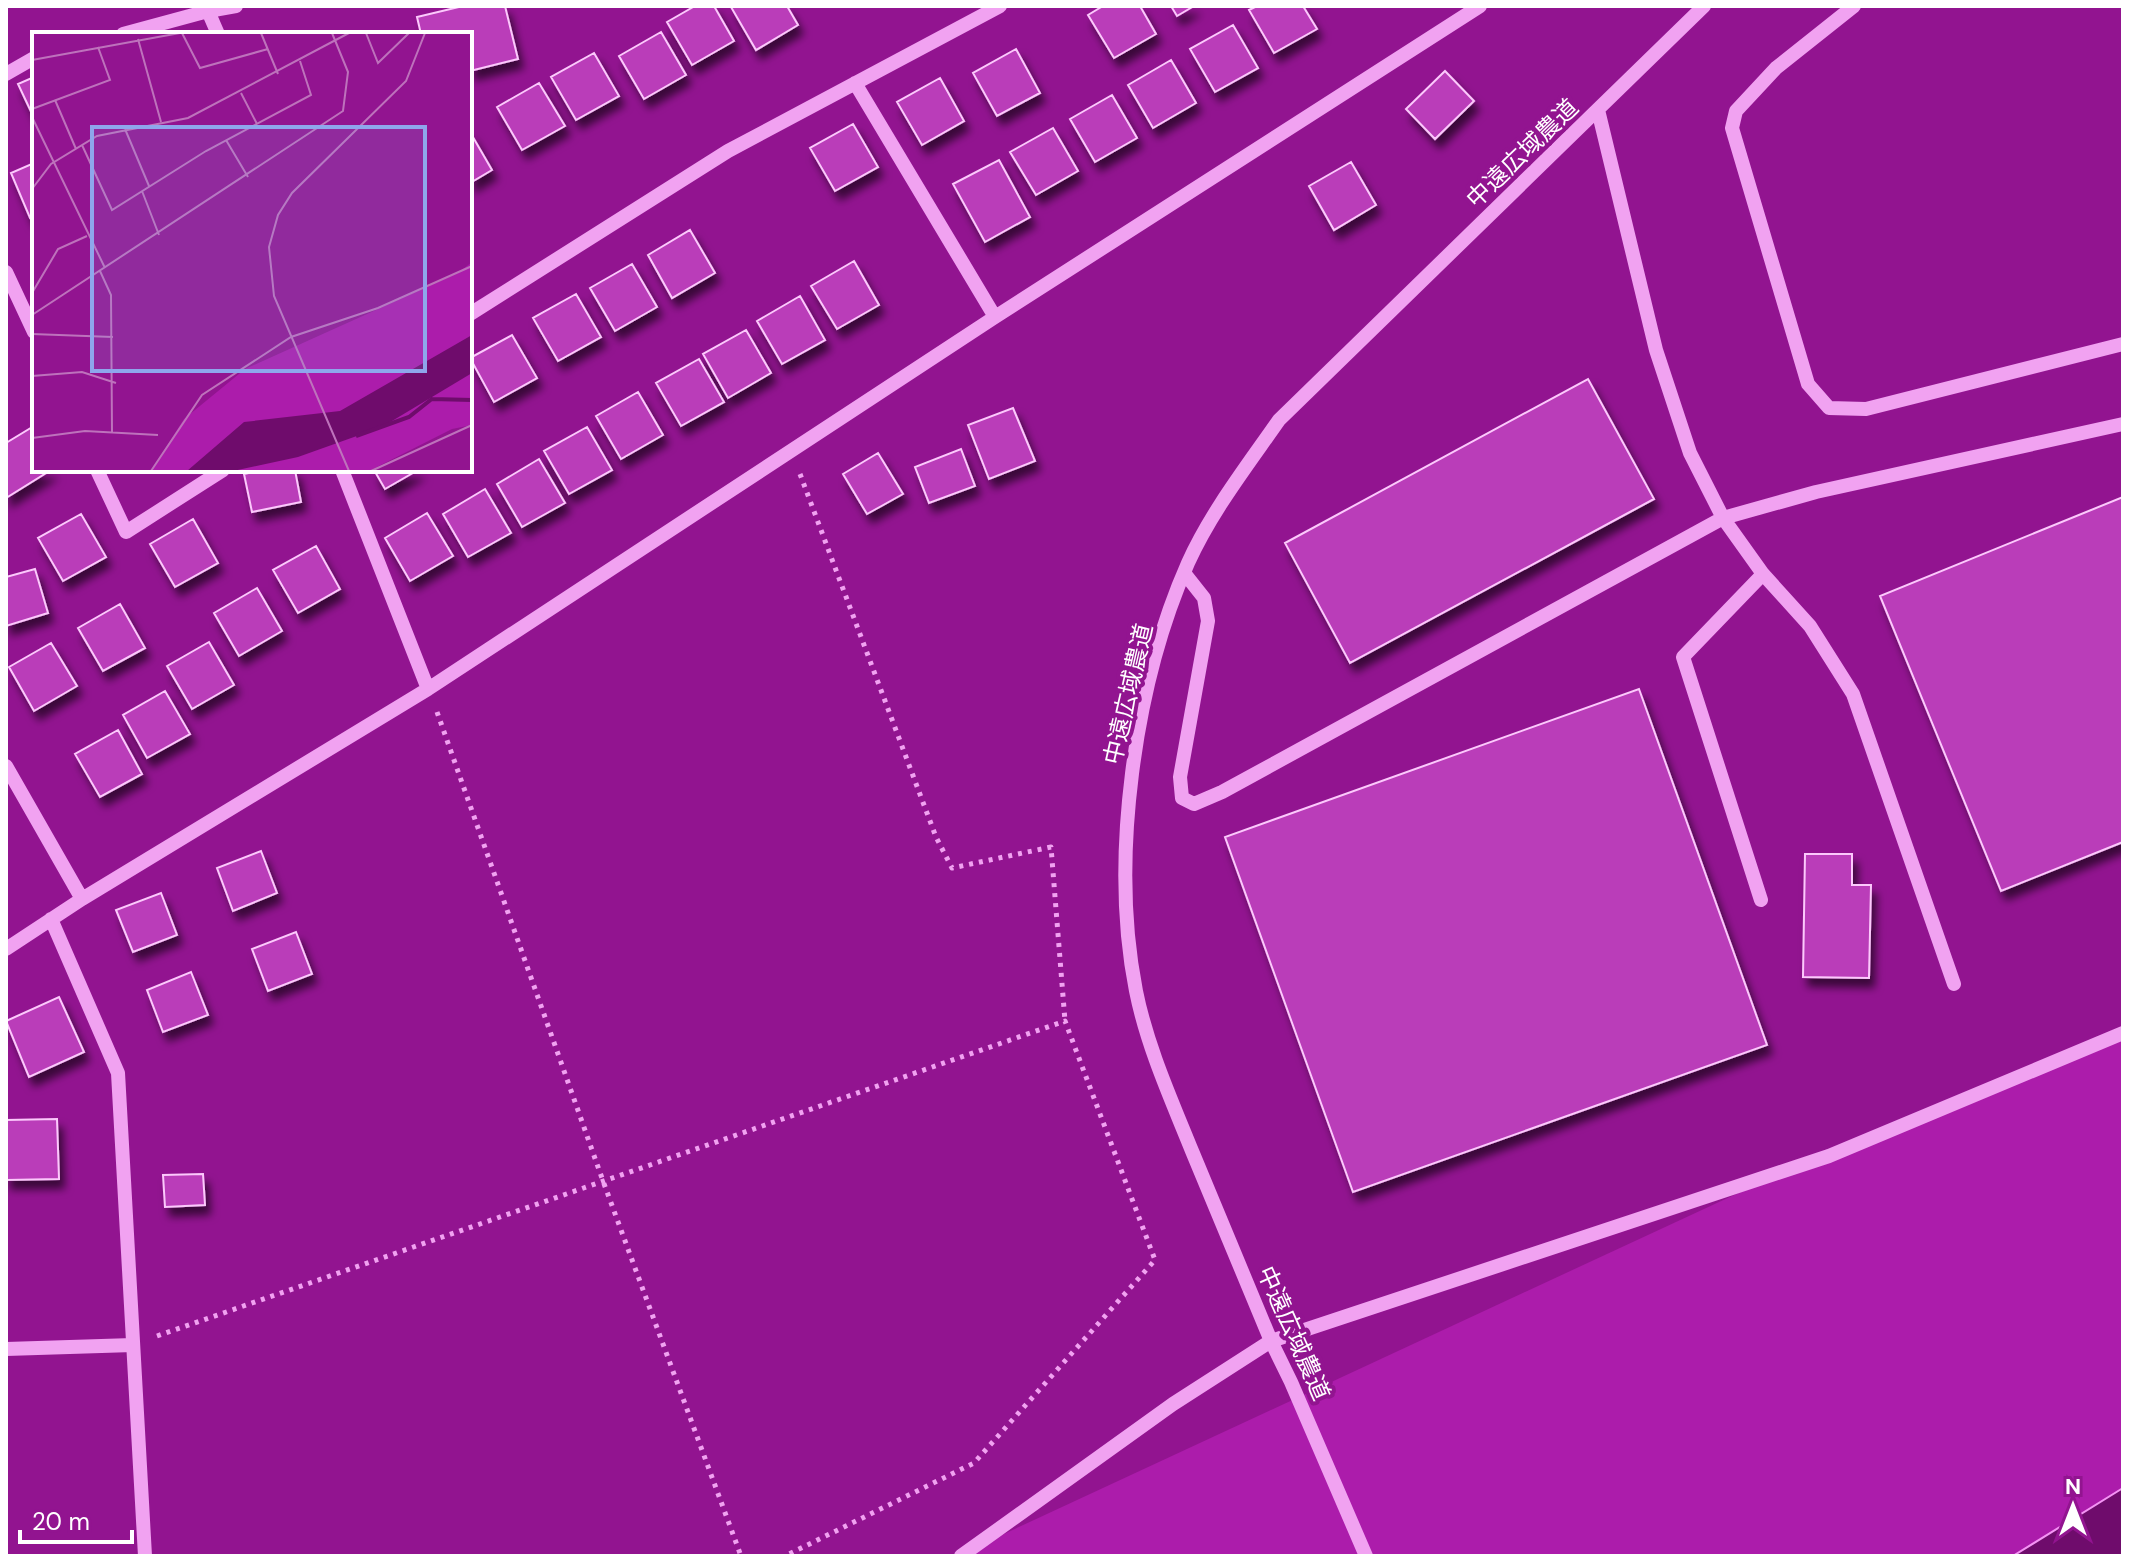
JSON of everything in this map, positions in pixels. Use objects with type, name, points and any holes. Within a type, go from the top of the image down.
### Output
[{"type":"street","points":[[130,32],[236,6]]},
{"type":"street","points":[[472,313],[728,151],[1000,6]]},
{"type":"street","points":[[6,949],[82,899],[428,689],[995,317],[1480,6]]},
{"type":"street","name":"中遠広域農道","points":[[1366,1556],[1271,1341],[1163,1081],[1136,992],[1127,922],[1127,830],[1132,768],[1161,636],[1185,574],[1226,496],[1279,420],[1704,6]]},
{"type":"street","points":[[1854,6],[1776,68],[1736,111],[1732,128],[1808,384],[1829,408],[1866,409],[2123,344]]},
{"type":"street","points":[[208,11],[217,32]]},
{"type":"street","points":[[6,74],[32,59]]},
{"type":"street","points":[[855,83],[995,317]]},
{"type":"street","points":[[1598,110],[1656,350],[1690,453],[1723,518],[1763,574],[1810,626],[1853,694],[1954,984]]},
{"type":"street","points":[[6,272],[32,328]]},
{"type":"street","points":[[1185,574],[1204,598],[1208,621],[1180,777],[1182,798],[1194,804],[1222,792],[1723,518],[1816,492],[2123,424]]},
{"type":"street","points":[[98,472],[126,532],[220,472]]},
{"type":"street","points":[[343,472],[428,689]]},
{"type":"street","points":[[1761,900],[1683,657],[1763,574]]},
{"type":"street","points":[[6,766],[82,899]]},
{"type":"street","points":[[51,919],[118,1073],[145,1556]]},
{"type":"street","points":[[961,1556],[1173,1404],[1271,1341],[1829,1156],[2123,1033]]},
{"type":"street","points":[[6,1349],[133,1345]]},
{"type":"path","points":[[785,1556],[974,1463],[1155,1260],[1065,1021],[1051,847],[952,868],[936,837],[792,450]]},
{"type":"path","points":[[428,689],[603,1181],[741,1556]]},
{"type":"path","points":[[133,1345],[1065,1021]]},
{"type":"shaded area","points":[[2123,1027],[2123,1556],[966,1556],[978,1546],[1790,1169]]},
{"type":"shaded area","points":[[2123,1488],[2123,1556],[2013,1556]]},
{"type":"building","points":[[463,6],[505,6],[518,59],[472,70],[472,32],[421,32],[417,17]]},
{"type":"building","points":[[695,6],[714,6],[734,41],[692,65],[667,22]]},
{"type":"building","points":[[787,6],[798,25],[756,50],[731,7]]},
{"type":"building","points":[[1103,6],[1140,6],[1156,34],[1114,58],[1088,15]]},
{"type":"building","points":[[1171,6],[1194,6],[1177,16]]},
{"type":"building","points":[[1257,6],[1303,6],[1317,29],[1274,53],[1249,10]]},
{"type":"building","points":[[1233,25],[1258,68],[1215,92],[1190,49]]},
{"type":"building","points":[[661,32],[686,75],[644,99],[619,56]]},
{"type":"building","points":[[1016,49],[1040,93],[997,116],[973,73]]},
{"type":"building","points":[[594,53],[619,96],[576,120],[551,77]]},
{"type":"building","points":[[1171,60],[1196,103],[1153,128],[1128,85]]},
{"type":"building","points":[[1445,71],[1474,101],[1435,139],[1406,109]]},
{"type":"building","points":[[32,78],[32,114],[18,84]]},
{"type":"building","points":[[940,78],[964,121],[922,145],[897,102]]},
{"type":"building","points":[[539,83],[565,126],[522,150],[497,107]]},
{"type":"building","points":[[1112,95],[1137,138],[1095,162],[1070,119]]},
{"type":"building","points":[[853,124],[878,167],[835,191],[810,148]]},
{"type":"building","points":[[1053,128],[1078,171],[1036,195],[1010,152]]},
{"type":"building","points":[[472,135],[492,170],[472,182]]},
{"type":"building","points":[[999,160],[1030,217],[985,242],[953,184]]},
{"type":"building","points":[[1351,162],[1376,205],[1334,230],[1309,186]]},
{"type":"building","points":[[32,164],[30,218],[11,173]]},
{"type":"building","points":[[690,230],[715,273],[672,298],[648,255]]},
{"type":"building","points":[[854,261],[879,305],[837,329],[811,286]]},
{"type":"building","points":[[632,264],[657,307],[615,331],[590,288]]},
{"type":"building","points":[[576,294],[601,337],[558,361],[533,318]]},
{"type":"building","points":[[800,296],[825,340],[782,364],[757,321]]},
{"type":"building","points":[[746,330],[771,373],[728,398],[703,354]]},
{"type":"building","points":[[512,335],[537,378],[494,402],[472,357]]},
{"type":"building","points":[[699,359],[724,402],[681,426],[656,383]]},
{"type":"building","points":[[1588,379],[1654,499],[1350,663],[1285,543]]},
{"type":"building","points":[[638,392],[663,435],[621,459],[596,416]]},
{"type":"building","points":[[1013,408],[1035,461],[989,479],[968,425]]},
{"type":"building","points":[[32,427],[32,472],[48,472],[6,498],[6,443]]},
{"type":"building","points":[[587,427],[612,470],[569,494],[544,451]]},
{"type":"building","points":[[961,449],[975,486],[929,503],[915,467]]},
{"type":"building","points":[[878,453],[903,494],[867,514],[843,474]]},
{"type":"building","points":[[539,459],[565,503],[522,527],[497,484]]},
{"type":"building","points":[[295,472],[301,502],[252,512],[244,474]]},
{"type":"building","points":[[375,472],[415,472],[385,489]]},
{"type":"building","points":[[485,489],[511,533],[468,557],[443,514]]},
{"type":"building","points":[[2123,497],[2123,842],[2001,891],[1880,596]]},
{"type":"building","points":[[427,513],[453,556],[410,581],[385,538]]},
{"type":"building","points":[[81,514],[106,557],[63,581],[38,538]]},
{"type":"building","points":[[193,519],[218,563],[175,587],[150,544]]},
{"type":"building","points":[[316,546],[340,589],[298,613],[273,570]]},
{"type":"building","points":[[35,569],[48,613],[6,626],[6,577]]},
{"type":"building","points":[[257,588],[282,631],[239,656],[214,613]]},
{"type":"building","points":[[120,604],[145,648],[103,671],[78,628]]},
{"type":"building","points":[[209,642],[234,685],[192,709],[167,666]]},
{"type":"building","points":[[51,643],[77,686],[34,711],[9,667]]},
{"type":"building","points":[[1639,689],[1767,1045],[1353,1192],[1225,837]]},
{"type":"building","points":[[165,691],[190,734],[147,758],[123,715]]},
{"type":"building","points":[[118,730],[142,774],[100,797],[75,754]]},
{"type":"building","points":[[261,851],[277,893],[233,911],[217,868]]},
{"type":"building","points":[[1805,854],[1852,854],[1852,885],[1871,885],[1869,978],[1803,977]]},
{"type":"building","points":[[161,893],[177,935],[133,952],[116,910]]},
{"type":"building","points":[[296,932],[312,974],[268,991],[252,949]]},
{"type":"building","points":[[191,972],[208,1015],[163,1032],[147,990]]},
{"type":"building","points":[[59,997],[84,1052],[29,1077],[6,1021]]},
{"type":"building","points":[[57,1119],[59,1179],[6,1180],[6,1120]]},
{"type":"building","points":[[203,1174],[205,1205],[165,1207],[163,1175]]}]
